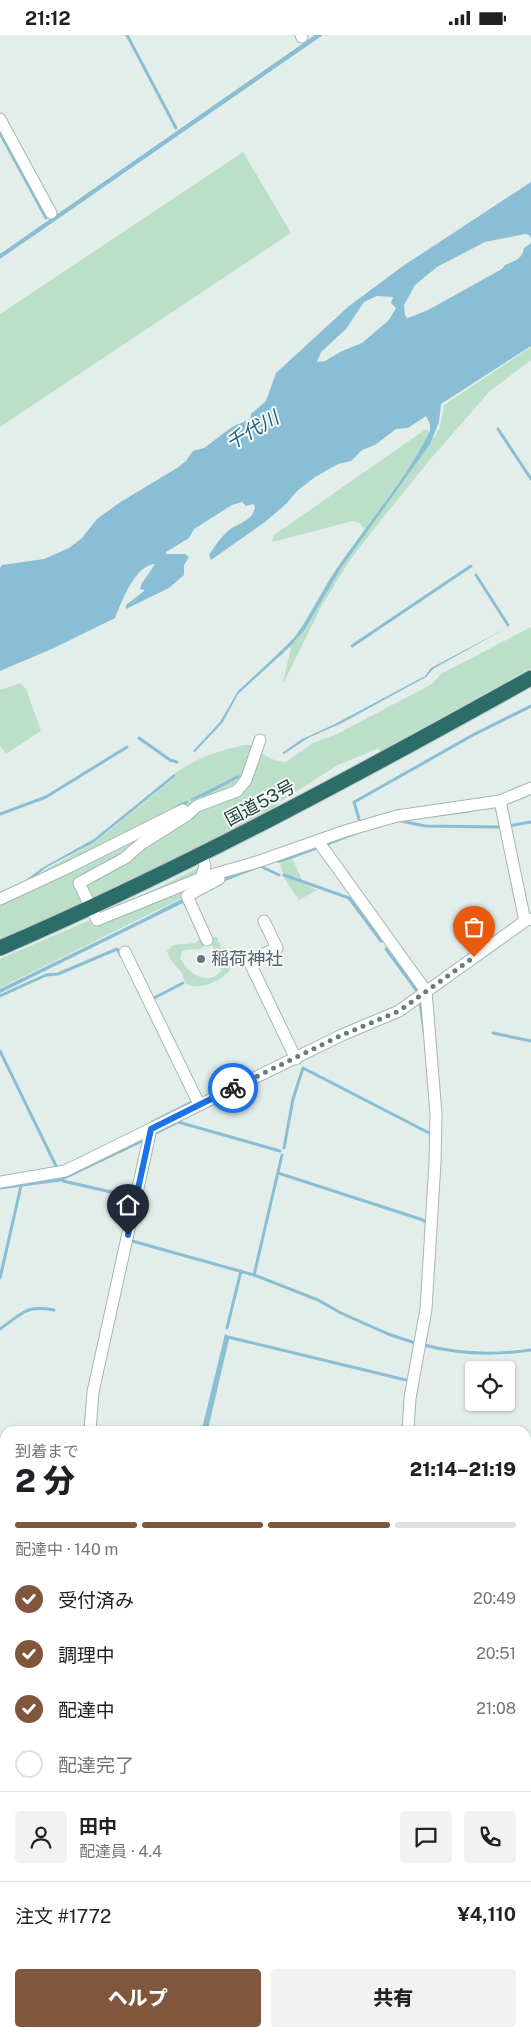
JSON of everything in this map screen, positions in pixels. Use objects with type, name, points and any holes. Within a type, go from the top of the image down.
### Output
[{"type":"highway","name":"国道53号","points":[[0,948],[91,909],[202,855],[387,759],[531,678]]},
{"type":"street","points":[[0,119],[51,213]]},
{"type":"street","points":[[0,899],[71,866],[170,815],[237,791],[246,779],[260,740]]},
{"type":"street","points":[[197,806],[141,844],[125,858],[79,883],[97,920],[201,878],[251,864],[397,816],[500,801],[531,788]]},
{"type":"street","points":[[0,1182],[65,1171],[342,1035],[399,1011],[528,920],[500,801]]},
{"type":"street","points":[[318,841],[426,991],[436,1114],[435,1163],[426,1309],[410,1398],[408,1426]]},
{"type":"street","points":[[201,878],[205,866],[202,855]]},
{"type":"street","points":[[208,940],[186,896],[215,880],[242,870],[251,864]]},
{"type":"street","points":[[264,921],[277,948],[249,961],[296,1059]]},
{"type":"street","points":[[125,952],[199,1104]]},
{"type":"street","points":[[90,1426],[93,1392],[151,1129]]},
{"type":"green space","points":[[243,152],[291,233],[0,427],[0,314]]},
{"type":"green space","points":[[531,347],[531,360],[489,392],[428,462],[348,563],[321,607],[283,682],[291,648],[288,644],[300,629],[334,572],[365,529],[359,523],[353,521],[272,542],[274,535],[426,429],[434,438],[440,427],[444,405]]},
{"type":"green space","points":[[531,627],[531,668],[380,752],[379,748],[338,765],[280,800],[277,806],[215,839],[91,899],[86,883],[162,831],[223,799],[244,792],[258,756],[261,753],[276,761],[286,762],[313,743],[337,734],[432,684],[441,674]]},
{"type":"green space","points":[[20,683],[26,689],[41,731],[6,754],[0,746],[0,690]]},
{"type":"green space","points":[[244,745],[250,745],[254,749],[243,779],[236,788],[206,798],[154,820],[27,884],[47,869],[94,843],[177,776],[174,774],[182,768],[208,756]]},
{"type":"green space","points":[[169,817],[102,869],[73,883],[82,904],[0,939],[0,901]]},
{"type":"green space","points":[[293,860],[304,884],[317,890],[299,900],[284,878],[280,863]]},
{"type":"green space","points":[[200,868],[196,877],[129,902]]},
{"type":"green space","points":[[214,878],[184,897],[0,988],[0,959],[90,920],[93,926],[164,896]]},
{"type":"green space","points":[[200,938],[206,942],[203,948],[182,951],[180,958],[183,964],[193,973],[204,978],[210,978],[216,976],[221,971],[209,938],[218,938],[221,949],[224,947],[228,951],[226,958],[231,968],[224,976],[211,983],[198,986],[187,984],[167,951],[174,945],[196,943]]},
{"type":"water","points":[[315,35],[323,35],[0,259],[0,254]]},
{"type":"water","name":"千代川","points":[[531,182],[531,238],[525,234],[485,242],[437,267],[415,285],[404,305],[407,318],[428,310],[502,269],[505,265],[517,260],[524,248],[531,243],[531,346],[441,404],[439,422],[430,444],[341,568],[305,629],[292,644],[291,642],[304,624],[332,576],[398,485],[419,451],[430,431],[430,424],[426,416],[408,428],[396,429],[375,445],[362,450],[351,461],[338,464],[315,477],[297,491],[286,504],[265,522],[211,560],[209,555],[224,534],[248,519],[255,506],[253,504],[246,506],[242,502],[232,505],[194,529],[189,538],[166,552],[166,554],[185,554],[189,557],[184,565],[184,575],[169,588],[126,609],[126,605],[144,591],[140,589],[142,583],[155,564],[148,566],[135,577],[115,618],[54,648],[0,671],[0,568],[2,565],[44,559],[69,548],[82,538],[97,519],[119,503],[177,468],[186,461],[193,451],[204,448],[232,427],[250,419],[251,414],[266,401],[276,373],[349,306],[403,266]],"holes":[[[377,296],[393,297],[391,303],[396,308],[389,320],[362,343],[342,351],[325,361],[317,362],[321,352],[346,329],[364,302]]]},
{"type":"water","points":[[508,627],[433,669],[426,677],[342,723],[308,738],[284,754],[282,753],[302,739],[333,725],[425,676],[431,668]]},
{"type":"water","points":[[281,651],[283,653],[238,694],[223,722],[195,752],[193,751],[220,722],[238,691]]},
{"type":"water","points":[[174,774],[176,776],[93,843],[47,867],[30,880],[0,896],[0,893],[21,884],[42,868],[94,839]]},
{"type":"water","points":[[238,775],[240,777],[203,797],[191,801],[191,799]]},
{"type":"water","points":[[531,791],[531,795],[509,804],[466,813],[390,822],[286,861],[278,863],[276,860],[373,824]]},
{"type":"water","points":[[273,861],[218,884],[0,993],[0,989],[216,881]]},
{"type":"waterway","points":[[127,35],[176,128]]},
{"type":"waterway","points":[[0,133],[46,218]]},
{"type":"waterway","points":[[498,429],[531,479]]},
{"type":"waterway","points":[[352,646],[471,566]]},
{"type":"waterway","points":[[476,575],[508,625]]},
{"type":"waterway","points":[[280,654],[293,641]]},
{"type":"waterway","points":[[359,819],[354,802],[473,735],[531,706]]},
{"type":"waterway","points":[[139,738],[170,760],[177,762]]},
{"type":"waterway","points":[[0,814],[46,797],[127,747]]},
{"type":"waterway","points":[[178,806],[187,802]]},
{"type":"waterway","points":[[401,821],[425,826],[499,827]]},
{"type":"waterway","points":[[508,826],[531,822]]},
{"type":"waterway","points":[[260,866],[279,875]]},
{"type":"waterway","points":[[284,875],[349,898],[381,941]]},
{"type":"waterway","points":[[0,996],[46,975],[58,974],[117,949],[121,956]]},
{"type":"waterway","points":[[386,949],[417,991]]},
{"type":"waterway","points":[[154,998],[183,983]]},
{"type":"waterway","points":[[420,1002],[424,1031]]},
{"type":"waterway","points":[[493,1033],[531,1041]]},
{"type":"waterway","points":[[0,1051],[57,1168]]},
{"type":"waterway","points":[[284,1148],[293,1099],[303,1068],[433,1135]]},
{"type":"waterway","points":[[152,1122],[192,1102],[191,1098]]},
{"type":"waterway","points":[[156,1133],[178,1122],[280,1151]]},
{"type":"waterway","points":[[0,1188],[60,1180],[142,1141]]},
{"type":"waterway","points":[[254,1275],[282,1155]]},
{"type":"waterway","points":[[278,1173],[420,1219],[427,1222],[427,1224]]},
{"type":"waterway","points":[[62,1179],[63,1181],[133,1197]]},
{"type":"waterway","points":[[0,1278],[21,1186]]},
{"type":"waterway","points":[[134,1230],[142,1199]]},
{"type":"waterway","points":[[132,1239],[132,1241],[254,1275],[318,1300],[341,1313],[388,1334],[415,1343]]},
{"type":"waterway","points":[[227,1328],[241,1271]]},
{"type":"waterway","points":[[0,1329],[30,1310],[54,1310]]},
{"type":"waterway","points":[[204,1426],[226,1336]]},
{"type":"waterway","points":[[207,1426],[228,1337],[410,1381]]},
{"type":"waterway","points":[[424,1345],[477,1353],[531,1350]]},
{"type":"way so far","points":[[233,1088],[342,1035],[399,1011],[474,957]]},
{"type":"place","name":"稲荷神社","points":[[201,959]]},
{"type":"route","points":[[128,1235],[151,1129],[233,1088]]}]
